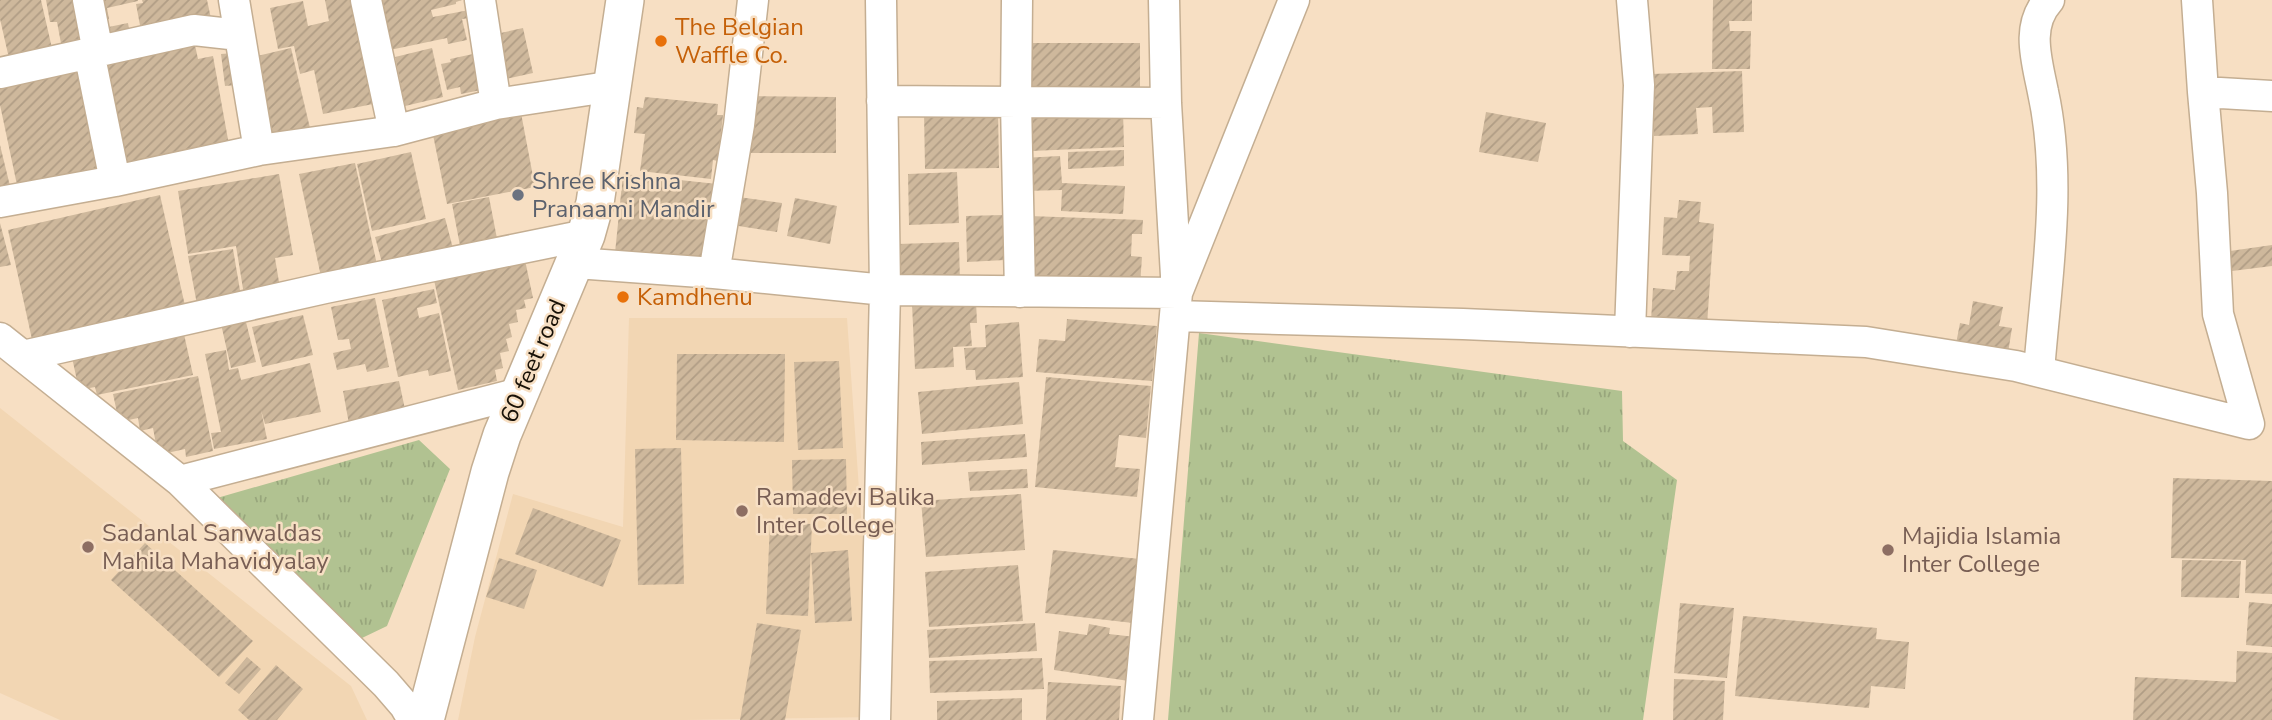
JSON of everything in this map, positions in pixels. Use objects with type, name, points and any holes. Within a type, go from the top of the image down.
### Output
[{"type":"street","points":[[88,0],[97,47],[89,52]]},
{"type":"street","points":[[234,0],[259,150]]},
{"type":"street","points":[[366,0],[394,131]]},
{"type":"street","points":[[480,0],[496,104]]},
{"type":"street","name":"60 feet road","points":[[425,720],[490,472],[502,436],[581,249],[595,202],[625,0]]},
{"type":"street","points":[[714,272],[739,125],[753,0]]},
{"type":"street","points":[[874,720],[885,290],[881,0]]},
{"type":"street","points":[[1017,0],[1020,292]]},
{"type":"street","points":[[1138,720],[1176,304],[1164,0]]},
{"type":"street","points":[[1176,304],[1294,0]]},
{"type":"street","points":[[1630,332],[1639,85],[1632,0]]},
{"type":"street","points":[[2039,371],[2052,219],[2052,167],[2047,111],[2033,42],[2042,7],[2049,0]]},
{"type":"street","points":[[2197,0],[2218,314],[2260,428]]},
{"type":"street","points":[[0,72],[194,30],[239,35]]},
{"type":"street","points":[[89,52],[115,181]]},
{"type":"street","points":[[0,202],[259,150],[394,131],[496,104],[614,86]]},
{"type":"street","points":[[2203,92],[2272,96]]},
{"type":"street","points":[[882,101],[1166,103]]},
{"type":"street","points":[[11,347],[325,288],[581,249],[714,272],[885,290],[1020,292],[1463,324],[1866,342],[2039,371],[2260,428]]},
{"type":"street","points":[[11,347],[180,481],[386,684],[413,720]]},
{"type":"street","points":[[180,481],[520,393]]},
{"type":"shaded area","name":"Ramadevi Balika Inter College","points":[[629,318],[847,318],[875,717],[458,720],[475,637],[513,494],[623,527]]},
{"type":"shaded area","name":"Sadanlal Sanwaldas Mahila Mahavidyalay","points":[[0,408],[351,686],[367,720],[60,720],[0,693]]},
{"type":"green space","points":[[1199,333],[1622,391],[1623,441],[1677,480],[1643,720],[1168,720]]},
{"type":"green space","points":[[419,440],[450,469],[387,626],[362,638],[217,498]]},
{"type":"building","points":[[0,0],[41,0],[54,57],[11,67],[0,19]]},
{"type":"building","points":[[46,0],[85,0],[93,48],[63,54],[57,22],[50,22]]},
{"type":"building","points":[[90,0],[138,1],[107,8],[109,19],[95,22]]},
{"type":"building","points":[[142,0],[207,0],[212,23],[142,36],[136,4],[143,3]]},
{"type":"building","points":[[325,0],[363,0],[383,102],[323,114],[314,70],[300,74],[294,46],[278,49],[270,8],[303,1],[308,26],[329,21]]},
{"type":"building","points":[[376,0],[462,0],[431,10],[433,17],[469,10],[470,18],[462,19],[467,40],[448,44],[447,38],[385,51]]},
{"type":"building","points":[[1713,0],[1752,0],[1752,21],[1729,21],[1730,31],[1751,31],[1750,69],[1712,69]]},
{"type":"building","points":[[128,23],[131,40],[102,46],[99,29]]},
{"type":"building","points":[[523,28],[533,73],[506,79],[496,34]]},
{"type":"building","points":[[193,36],[198,59],[213,56],[229,145],[117,166],[96,54]]},
{"type":"building","points":[[1022,43],[1140,43],[1140,97],[1022,97]]},
{"type":"building","points":[[291,48],[310,128],[265,139],[253,57]]},
{"type":"building","points":[[432,48],[443,97],[405,106],[395,57]]},
{"type":"building","points":[[234,53],[237,85],[225,86],[221,54]]},
{"type":"building","points":[[473,54],[481,90],[461,94],[460,87],[447,90],[441,64]]},
{"type":"building","points":[[83,61],[105,166],[17,185],[0,105],[0,74]]},
{"type":"building","points":[[1742,71],[1744,132],[1713,133],[1712,107],[1696,108],[1698,134],[1654,136],[1651,74]]},
{"type":"building","points":[[745,96],[836,97],[836,153],[745,153]]},
{"type":"building","points":[[645,97],[718,104],[717,115],[723,115],[718,161],[713,160],[711,179],[640,171],[645,134],[634,133],[637,107],[643,108]]},
{"type":"building","points":[[998,110],[999,168],[925,169],[924,111]]},
{"type":"building","points":[[1123,111],[1124,147],[1031,151],[1029,115]]},
{"type":"building","points":[[1486,112],[1546,123],[1538,162],[1479,152]]},
{"type":"building","points":[[521,113],[535,187],[447,204],[432,130]]},
{"type":"building","points":[[0,145],[10,186],[0,188]]},
{"type":"building","points":[[1124,150],[1124,166],[1068,169],[1068,152]]},
{"type":"building","points":[[411,152],[426,219],[372,231],[357,164]]},
{"type":"building","points":[[1060,156],[1062,183],[1125,186],[1123,214],[1061,211],[1062,190],[1023,191],[1022,158]]},
{"type":"building","points":[[355,163],[379,274],[323,286],[299,174]]},
{"type":"building","points":[[957,172],[959,223],[909,225],[908,174]]},
{"type":"building","points":[[279,174],[293,255],[275,258],[281,294],[245,301],[236,246],[188,254],[178,191]]},
{"type":"building","points":[[623,174],[717,184],[708,263],[615,253]]},
{"type":"building","points":[[160,195],[186,310],[33,344],[8,230]]},
{"type":"building","points":[[731,196],[782,203],[777,232],[726,224]]},
{"type":"building","points":[[489,197],[499,249],[462,256],[452,204]]},
{"type":"building","points":[[795,198],[837,206],[830,244],[787,236]]},
{"type":"building","points":[[1679,200],[1701,202],[1699,222],[1714,224],[1707,325],[1651,321],[1653,288],[1675,290],[1677,271],[1689,271],[1690,256],[1662,255],[1664,217],[1677,218]]},
{"type":"building","points":[[1003,215],[1005,260],[967,262],[966,216]]},
{"type":"building","points":[[1029,216],[1143,220],[1142,234],[1132,234],[1131,256],[1142,257],[1140,285],[1026,280]]},
{"type":"building","points":[[445,218],[455,256],[385,274],[375,237]]},
{"type":"building","points":[[0,223],[11,265],[0,267]]},
{"type":"building","points":[[959,242],[960,283],[899,286],[898,244]]},
{"type":"building","points":[[2272,245],[2272,266],[2232,271],[2230,251]]},
{"type":"building","points":[[233,249],[242,302],[198,310],[188,256]]},
{"type":"building","points":[[525,260],[533,298],[524,300],[526,308],[516,310],[518,322],[509,324],[512,337],[506,339],[509,351],[500,353],[503,368],[495,370],[497,381],[458,390],[434,280]]},
{"type":"building","points":[[434,289],[437,303],[417,308],[419,318],[439,313],[451,371],[429,376],[428,370],[398,377],[382,300]]},
{"type":"building","points":[[375,298],[389,367],[367,372],[365,364],[337,370],[333,353],[351,349],[349,339],[338,340],[331,307]]},
{"type":"building","points":[[976,301],[977,323],[970,323],[972,346],[953,347],[954,367],[915,369],[912,304]]},
{"type":"building","points":[[1973,301],[2003,307],[1999,326],[2012,328],[2007,359],[1955,349],[1960,323],[1969,325]]},
{"type":"building","points":[[303,315],[313,355],[262,367],[252,327]]},
{"type":"building","points":[[245,318],[256,362],[231,368],[221,324]]},
{"type":"building","points":[[1067,319],[1157,326],[1152,381],[1036,372],[1039,339],[1065,341]]},
{"type":"building","points":[[1019,322],[1023,377],[976,380],[975,370],[966,370],[964,348],[986,347],[985,325]]},
{"type":"building","points":[[182,325],[193,375],[97,395],[95,387],[79,390],[70,348]]},
{"type":"building","points":[[226,350],[229,370],[238,368],[241,380],[310,363],[321,412],[265,424],[261,410],[267,439],[214,449],[211,433],[221,432],[205,354]]},
{"type":"building","points":[[677,354],[785,354],[784,442],[676,440]]},
{"type":"building","points":[[839,361],[843,448],[798,450],[794,362]]},
{"type":"building","points":[[198,376],[213,451],[186,457],[185,449],[158,455],[153,428],[140,431],[138,418],[119,422],[113,394]]},
{"type":"building","points":[[1046,377],[1151,386],[1146,438],[1119,435],[1115,467],[1140,469],[1137,497],[1035,487]]},
{"type":"building","points":[[399,381],[406,414],[349,424],[343,391]]},
{"type":"building","points":[[1019,382],[1023,424],[922,434],[918,392]]},
{"type":"building","points":[[1025,434],[1027,457],[922,465],[921,442]]},
{"type":"building","points":[[681,448],[684,584],[638,585],[635,449]]},
{"type":"building","points":[[846,459],[847,514],[793,514],[792,460]]},
{"type":"building","points":[[1027,469],[1028,488],[970,491],[968,472]]},
{"type":"building","points":[[2173,478],[2272,481],[2272,594],[2245,593],[2246,560],[2171,558]]},
{"type":"building","points":[[1021,494],[1025,550],[926,557],[921,501]]},
{"type":"building","points":[[533,508],[621,540],[603,587],[515,554]]},
{"type":"building","points":[[770,522],[812,524],[808,616],[766,614]]},
{"type":"building","points":[[145,543],[253,641],[219,677],[111,580]]},
{"type":"building","points":[[848,550],[852,621],[815,623],[811,553]]},
{"type":"building","points":[[1053,550],[1140,559],[1133,623],[1045,613]]},
{"type":"building","points":[[499,558],[537,570],[524,609],[486,597]]},
{"type":"building","points":[[2182,560],[2241,561],[2239,598],[2181,597]]},
{"type":"building","points":[[1018,565],[1023,621],[929,627],[925,572]]},
{"type":"building","points":[[2249,602],[2272,604],[2272,647],[2246,645]]},
{"type":"building","points":[[1680,603],[1734,608],[1727,678],[1674,673]]},
{"type":"building","points":[[1743,616],[1877,628],[1876,639],[1909,642],[1905,689],[1871,686],[1869,708],[1735,696]]},
{"type":"building","points":[[757,623],[801,630],[785,720],[740,720]]},
{"type":"building","points":[[1035,623],[1037,651],[929,658],[927,630]]},
{"type":"building","points":[[1089,624],[1110,628],[1109,634],[1135,637],[1129,681],[1054,670],[1059,631],[1087,635]]},
{"type":"building","points":[[2237,651],[2272,653],[2272,720],[2133,720],[2135,677],[2236,682]]},
{"type":"building","points":[[247,657],[261,669],[239,694],[225,683]]},
{"type":"building","points":[[1042,658],[1044,689],[930,693],[929,661]]},
{"type":"building","points":[[276,665],[303,689],[277,720],[249,720],[238,710]]},
{"type":"building","points":[[1674,679],[1725,681],[1723,720],[1673,720]]},
{"type":"building","points":[[1048,682],[1121,686],[1119,720],[1046,720]]},
{"type":"building","points":[[1022,698],[1022,720],[937,720],[937,701]]},
{"type":"place","name":"The Belgian Waffle Co.","points":[[661,41]]},
{"type":"place","name":"Shree Krishna Pranaami Mandir","points":[[518,195]]},
{"type":"place","name":"Kamdhenu","points":[[623,297]]},
{"type":"place","name":"Ramadevi Balika Inter College","points":[[742,511]]},
{"type":"place","name":"Sadanlal Sanwaldas Mahila Mahavidyalay","points":[[88,547]]},
{"type":"place","name":"Majidia Islamia Inter College","points":[[1888,550]]}]
